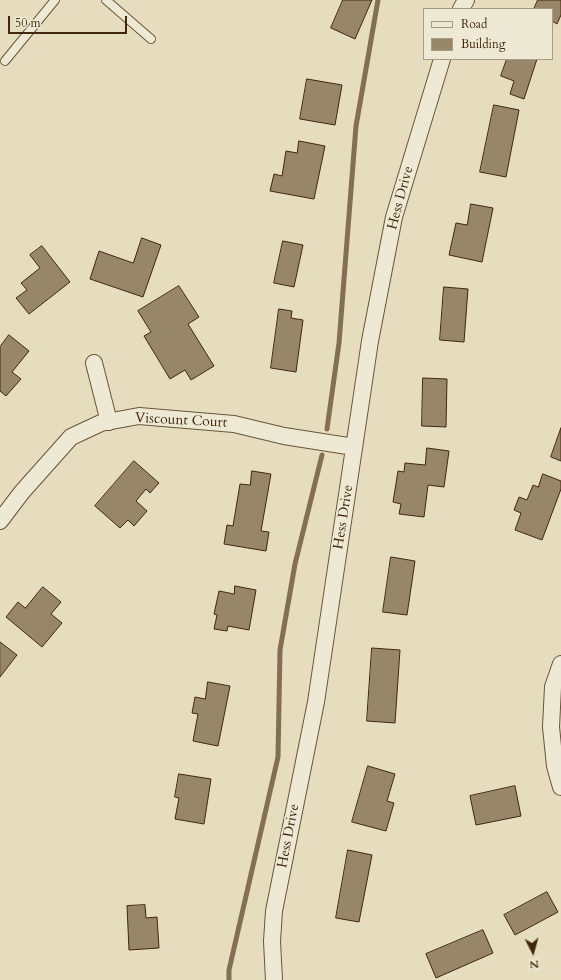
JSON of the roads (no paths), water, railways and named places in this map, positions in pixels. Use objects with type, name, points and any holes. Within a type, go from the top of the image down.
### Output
[{"type":"street","name":"Hess Drive","points":[[274,980],[272,941],[274,912],[316,702],[370,341],[394,217],[442,60]]},
{"type":"street","points":[[94,363],[109,422]]},
{"type":"street","name":"Viscount Court","points":[[0,521],[22,492],[71,437],[109,422],[139,416],[234,424],[284,436],[354,446]]},
{"type":"street","points":[[561,664],[553,687],[551,727],[555,766],[561,787]]},
{"type":"lane","points":[[5,61],[56,0]]},
{"type":"lane","points":[[106,0],[151,39]]},
{"type":"waterway","points":[[327,429],[339,343],[356,126],[378,0]]},
{"type":"waterway","points":[[229,980],[229,970],[278,757],[280,650],[295,564],[322,455]]}]
